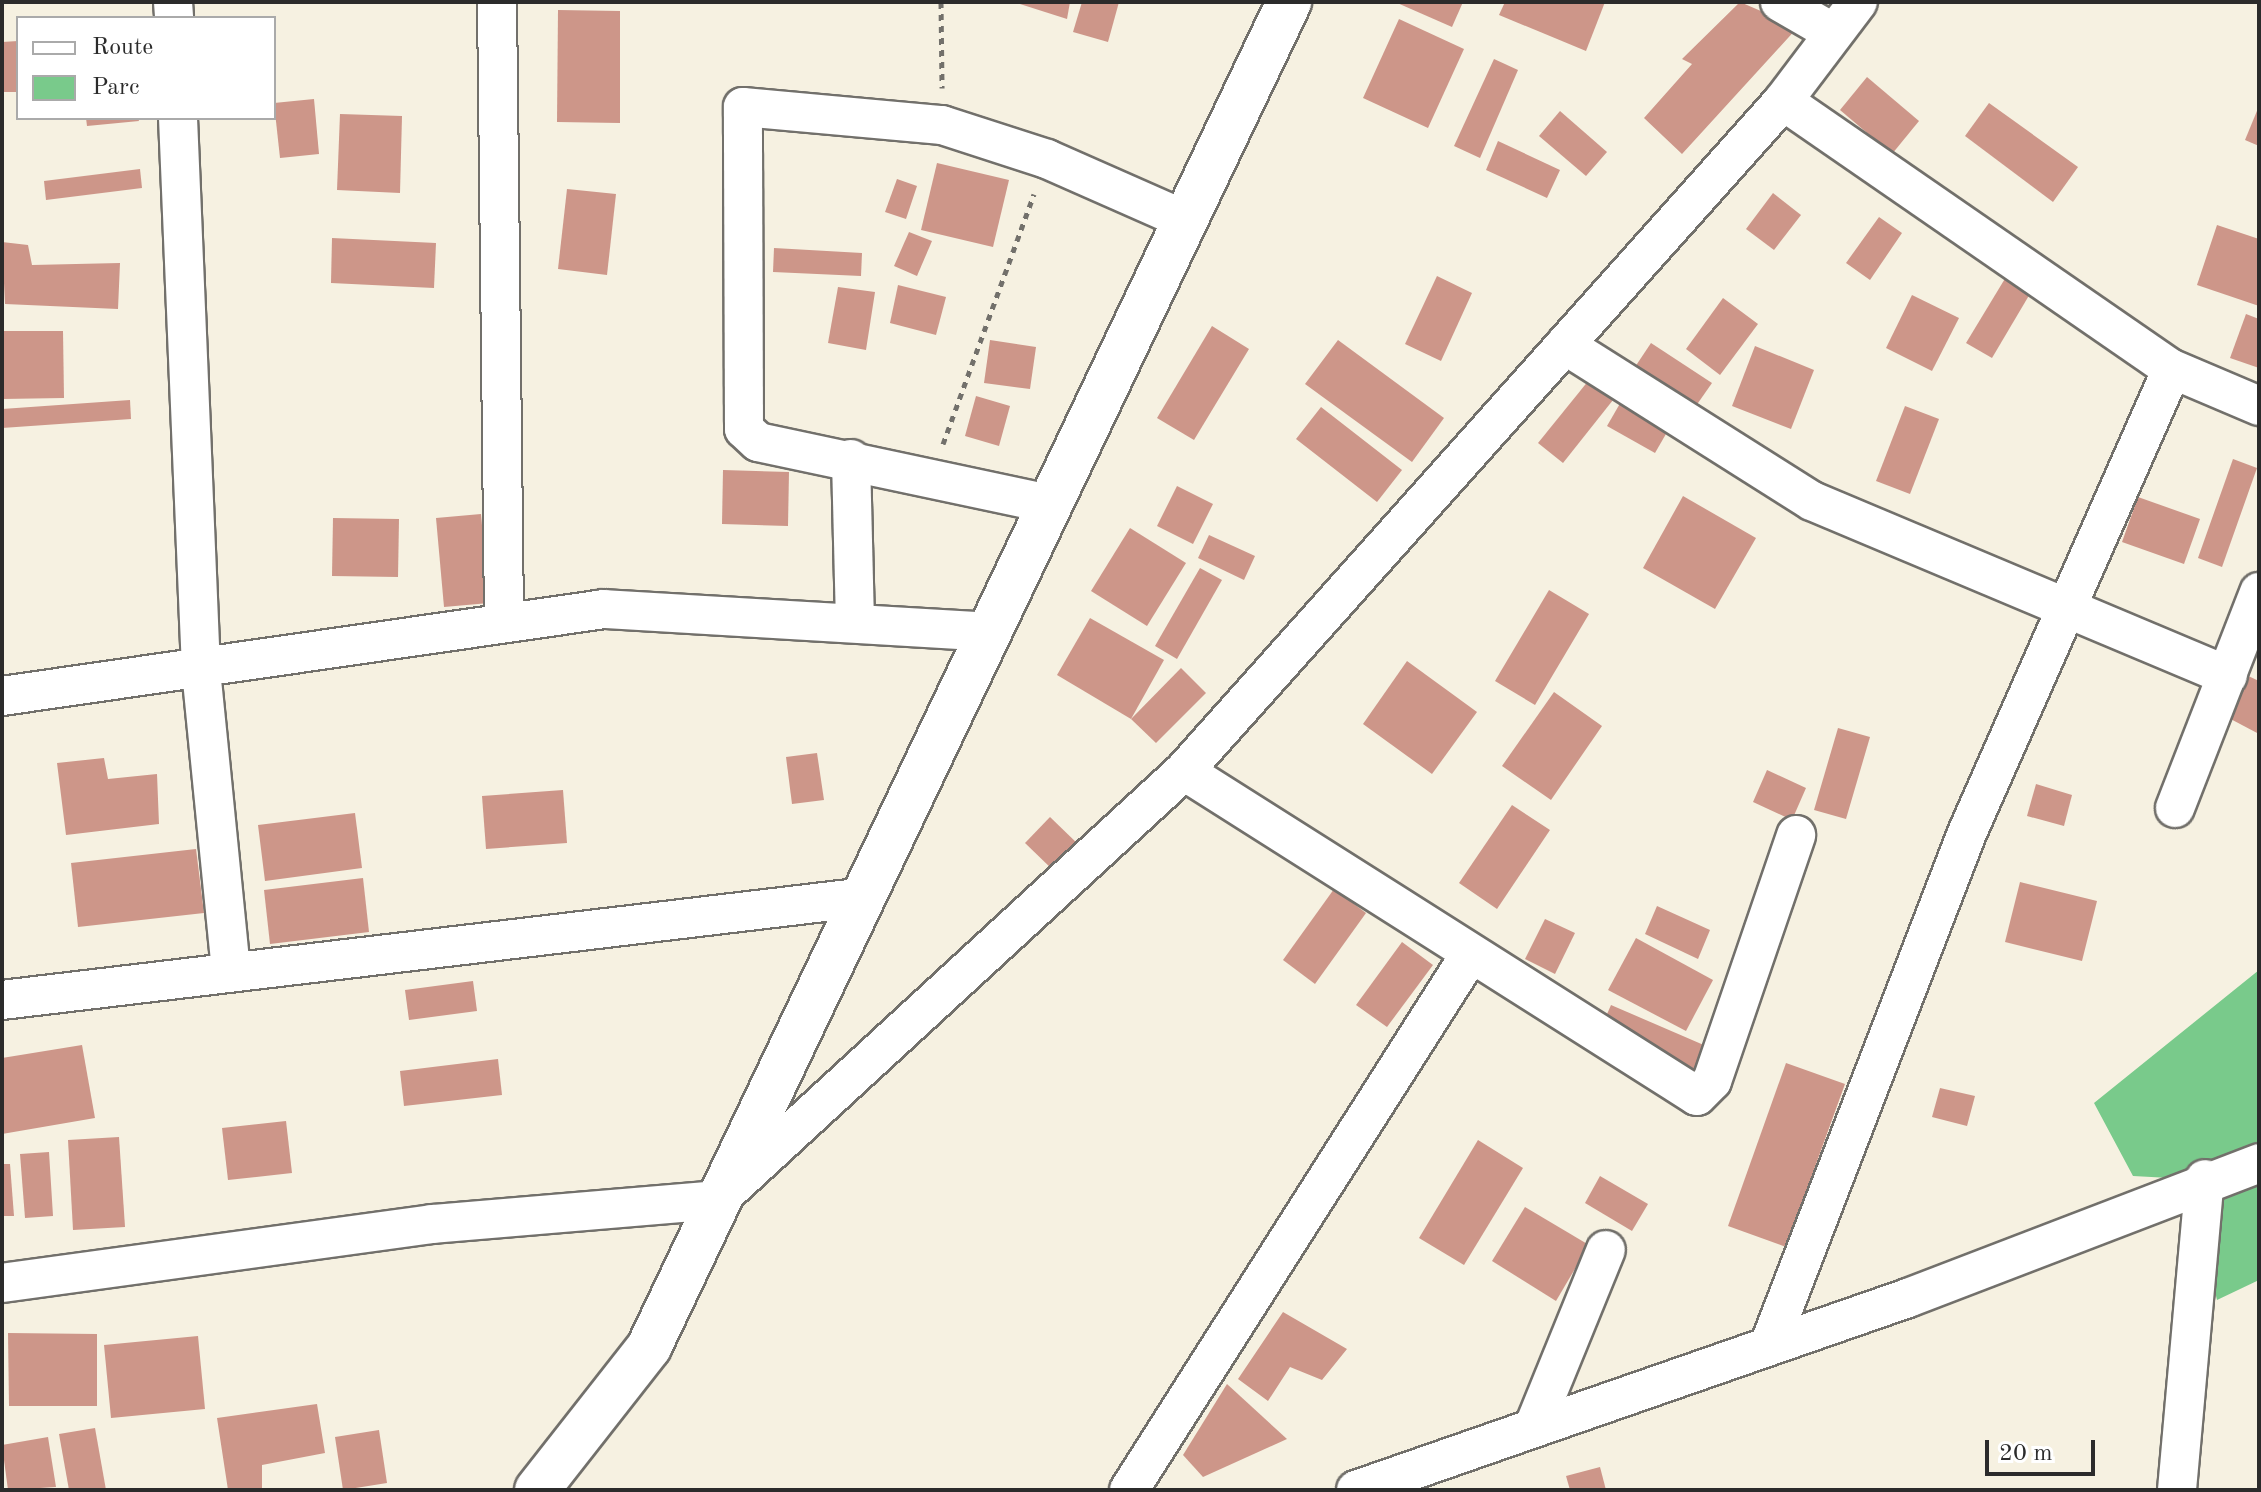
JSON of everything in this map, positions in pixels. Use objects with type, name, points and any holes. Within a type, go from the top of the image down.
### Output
[{"type":"street","points":[[497,2],[504,619]]},
{"type":"street","points":[[537,1490],[649,1347],[1045,503],[1289,2]]},
{"type":"street","points":[[1780,2],[1832,32]]},
{"type":"street","points":[[2,1283],[432,1224],[718,1200],[1184,771],[1783,101],[1832,32],[1858,2]]},
{"type":"street","points":[[1783,101],[2172,369],[2259,406]]},
{"type":"street","points":[[1045,503],[851,459],[758,442],[744,429],[739,119],[743,107],[756,104],[942,125],[1047,159],[1183,219]]},
{"type":"street","points":[[178,120],[201,670],[231,972]]},
{"type":"street","points":[[1565,345],[1812,501],[2066,611],[2228,676]]},
{"type":"street","points":[[1770,1343],[1967,833],[2172,369]]},
{"type":"street","points":[[851,459],[855,621]]},
{"type":"street","points":[[2175,808],[2259,592]]},
{"type":"street","points":[[2,696],[201,670],[504,619],[684,608],[986,632]]},
{"type":"street","points":[[1184,771],[1301,839],[1469,956],[1697,1096],[1712,1081],[1796,835]]},
{"type":"street","points":[[2,1000],[858,898]]},
{"type":"street","points":[[1129,1490],[1469,956]]},
{"type":"street","points":[[1356,1490],[1442,1477],[1534,1426],[1908,1298],[2205,1179],[2259,1163]]},
{"type":"street","points":[[2177,1490],[2205,1179]]},
{"type":"street","points":[[1534,1426],[1606,1250]]},
{"type":"path","points":[[941,2],[942,125]]},
{"type":"path","points":[[931,477],[1047,159]]},
{"type":"green space","points":[[2259,970],[2259,1280],[2217,1300],[2188,1179],[2133,1176],[2094,1103]]},
{"type":"building","points":[[1014,2],[1070,2],[1067,19]]},
{"type":"building","points":[[1082,2],[1119,2],[1108,42],[1073,32]]},
{"type":"building","points":[[1395,2],[1463,2],[1452,27]]},
{"type":"building","points":[[1505,2],[1605,2],[1586,51],[1499,15]]},
{"type":"building","points":[[1740,2],[1798,27],[1682,154],[1644,118],[1692,64],[1682,59]]},
{"type":"building","points":[[558,10],[620,11],[620,123],[557,122]]},
{"type":"building","points":[[1399,19],[1464,49],[1428,128],[1363,98]]},
{"type":"building","points":[[16,41],[16,92],[2,92],[2,42]]},
{"type":"building","points":[[1494,59],[1518,70],[1480,158],[1454,146]]},
{"type":"building","points":[[1867,77],[1919,121],[1892,154],[1840,110]]},
{"type":"building","points":[[314,99],[319,154],[280,158],[276,103]]},
{"type":"building","points":[[1989,103],[2078,167],[2053,202],[1965,136]]},
{"type":"building","points":[[2259,106],[2259,146],[2245,140]]},
{"type":"building","points":[[1560,111],[1607,152],[1586,176],[1539,136]]},
{"type":"building","points":[[340,114],[402,116],[400,193],[337,190]]},
{"type":"building","points":[[86,120],[139,121],[87,126]]},
{"type":"building","points":[[1498,141],[1560,170],[1547,198],[1486,170]]},
{"type":"building","points":[[937,163],[1009,180],[993,247],[921,230]]},
{"type":"building","points":[[140,169],[142,188],[46,200],[44,181]]},
{"type":"building","points":[[897,179],[917,186],[906,219],[885,212]]},
{"type":"building","points":[[567,189],[616,194],[607,275],[558,269]]},
{"type":"building","points":[[1773,193],[1801,215],[1774,250],[1746,229]]},
{"type":"building","points":[[1879,217],[1902,233],[1870,280],[1846,263]]},
{"type":"building","points":[[2217,225],[2259,239],[2259,306],[2197,285]]},
{"type":"building","points":[[909,232],[932,241],[917,276],[894,266]]},
{"type":"building","points":[[332,238],[436,243],[434,288],[331,283]]},
{"type":"building","points":[[2,242],[28,245],[32,265],[120,263],[118,309],[5,304]]},
{"type":"building","points":[[774,248],[862,253],[861,276],[773,272]]},
{"type":"building","points":[[2009,272],[2034,287],[1992,358],[1966,343]]},
{"type":"building","points":[[1437,276],[1472,293],[1441,361],[1405,344]]},
{"type":"building","points":[[898,285],[946,297],[936,335],[890,323]]},
{"type":"building","points":[[838,287],[875,292],[866,350],[828,343]]},
{"type":"building","points":[[1912,295],[1959,318],[1932,371],[1886,348]]},
{"type":"building","points":[[1723,298],[1758,324],[1720,375],[1686,349]]},
{"type":"building","points":[[2246,314],[2259,319],[2259,368],[2230,358]]},
{"type":"building","points":[[1212,326],[1249,349],[1194,440],[1157,418]]},
{"type":"building","points":[[2,331],[63,331],[64,398],[2,399]]},
{"type":"building","points":[[990,340],[1036,347],[1030,389],[984,383]]},
{"type":"building","points":[[1338,340],[1444,418],[1412,462],[1305,384]]},
{"type":"building","points":[[1651,343],[1712,383],[1691,413],[1631,373]]},
{"type":"building","points":[[1755,346],[1814,370],[1791,429],[1732,406]]},
{"type":"building","points":[[1589,380],[1613,400],[1563,463],[1538,443]]},
{"type":"building","points":[[976,396],[1010,406],[999,446],[965,436]]},
{"type":"building","points":[[130,400],[131,419],[2,428],[2,409]]},
{"type":"building","points":[[1622,400],[1670,427],[1655,453],[1607,426]]},
{"type":"building","points":[[1905,406],[1939,419],[1910,494],[1876,481]]},
{"type":"building","points":[[1321,407],[1402,470],[1377,502],[1296,439]]},
{"type":"building","points":[[2233,459],[2257,468],[2222,567],[2198,558]]},
{"type":"building","points":[[723,470],[789,472],[788,526],[722,524]]},
{"type":"building","points":[[1177,486],[1213,504],[1193,544],[1157,526]]},
{"type":"building","points":[[1683,496],[1756,538],[1715,609],[1643,568]]},
{"type":"building","points":[[2138,497],[2200,519],[2184,564],[2122,542]]},
{"type":"building","points":[[481,514],[489,603],[444,607],[436,518]]},
{"type":"building","points":[[333,518],[399,519],[398,577],[332,576]]},
{"type":"building","points":[[1130,528],[1186,563],[1147,626],[1091,591]]},
{"type":"building","points":[[1209,535],[1255,556],[1244,580],[1198,558]]},
{"type":"building","points":[[1200,568],[1222,580],[1177,659],[1155,646]]},
{"type":"building","points":[[1549,590],[1589,614],[1535,705],[1495,681]]},
{"type":"building","points":[[1090,618],[1164,660],[1131,719],[1057,675]]},
{"type":"building","points":[[1407,661],[1477,712],[1432,774],[1363,724]]},
{"type":"building","points":[[1181,668],[1206,693],[1156,743],[1131,719]]},
{"type":"building","points":[[2244,674],[2259,681],[2259,734],[2223,715]]},
{"type":"building","points":[[1554,692],[1602,726],[1551,800],[1502,766]]},
{"type":"building","points":[[1838,728],[1870,737],[1846,819],[1814,810]]},
{"type":"building","points":[[817,753],[824,800],[792,804],[786,757]]},
{"type":"building","points":[[104,758],[108,779],[157,774],[159,824],[66,835],[57,763]]},
{"type":"building","points":[[1767,770],[1806,788],[1792,820],[1753,802]]},
{"type":"building","points":[[2036,784],[2072,795],[2064,826],[2027,816]]},
{"type":"building","points":[[563,790],[567,843],[486,849],[482,796]]},
{"type":"building","points":[[1512,805],[1550,830],[1497,909],[1459,883]]},
{"type":"building","points":[[355,813],[362,868],[265,881],[258,825]]},
{"type":"building","points":[[1050,817],[1080,846],[1055,872],[1025,843]]},
{"type":"building","points":[[196,849],[204,913],[78,927],[71,863]]},
{"type":"building","points":[[363,878],[369,932],[270,944],[264,890]]},
{"type":"building","points":[[2020,882],[2097,901],[2082,961],[2005,942]]},
{"type":"building","points":[[1334,889],[1366,913],[1315,984],[1283,960]]},
{"type":"building","points":[[1657,906],[1710,930],[1698,959],[1645,934]]},
{"type":"building","points":[[1545,919],[1575,933],[1555,974],[1525,959]]},
{"type":"building","points":[[1636,938],[1713,980],[1686,1031],[1608,990]]},
{"type":"building","points":[[1402,942],[1433,965],[1387,1027],[1356,1005]]},
{"type":"building","points":[[473,981],[477,1011],[409,1020],[405,990]]},
{"type":"building","points":[[1611,1005],[1713,1049],[1702,1073],[1601,1028]]},
{"type":"building","points":[[82,1045],[95,1118],[2,1134],[2,1058]]},
{"type":"building","points":[[498,1059],[502,1095],[404,1106],[400,1071]]},
{"type":"building","points":[[1786,1063],[1845,1084],[1786,1247],[1728,1226]]},
{"type":"building","points":[[1940,1088],[1975,1096],[1967,1126],[1932,1117]]},
{"type":"building","points":[[286,1121],[292,1173],[228,1180],[222,1128]]},
{"type":"building","points":[[119,1137],[125,1227],[73,1230],[68,1140]]},
{"type":"building","points":[[1478,1140],[1523,1168],[1464,1265],[1419,1238]]},
{"type":"building","points":[[49,1152],[53,1216],[25,1218],[20,1154]]},
{"type":"building","points":[[2,1164],[10,1164],[14,1216],[2,1216]]},
{"type":"building","points":[[1600,1176],[1648,1204],[1632,1231],[1585,1203]]},
{"type":"building","points":[[1525,1207],[1589,1245],[1556,1301],[1492,1261]]},
{"type":"building","points":[[1283,1312],[1347,1349],[1322,1380],[1290,1367],[1268,1401],[1238,1379]]},
{"type":"building","points":[[8,1333],[97,1334],[97,1406],[9,1406]]},
{"type":"building","points":[[198,1336],[205,1409],[111,1418],[104,1345]]},
{"type":"building","points":[[1227,1384],[1287,1439],[1203,1477],[1183,1455]]},
{"type":"building","points":[[317,1404],[325,1453],[262,1465],[262,1490],[228,1490],[217,1418]]},
{"type":"building","points":[[95,1428],[106,1490],[69,1490],[59,1434]]},
{"type":"building","points":[[379,1430],[387,1483],[343,1490],[335,1437]]},
{"type":"building","points":[[48,1437],[56,1487],[8,1490],[2,1445]]},
{"type":"building","points":[[1600,1467],[1606,1490],[1570,1490],[1566,1476]]}]
